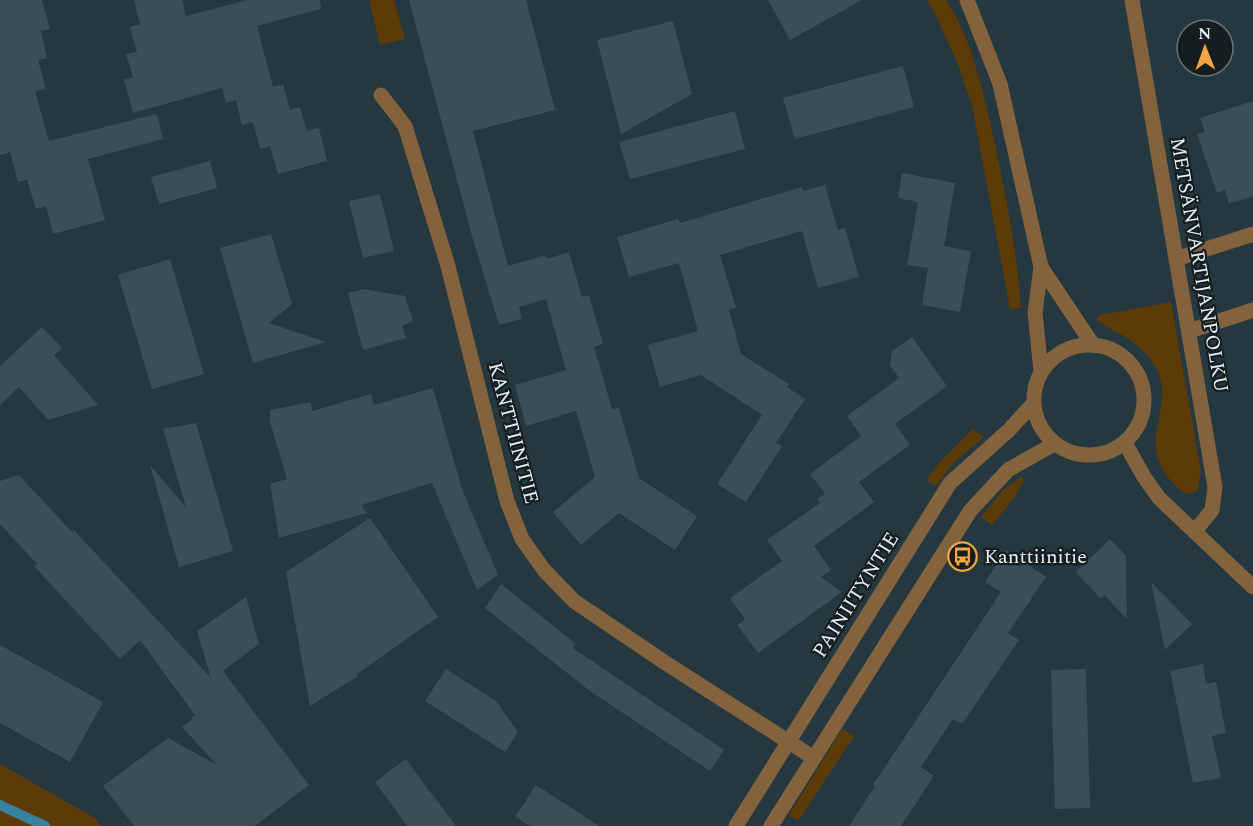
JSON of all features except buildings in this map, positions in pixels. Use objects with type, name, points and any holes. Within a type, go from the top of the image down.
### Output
[{"type":"street","points":[[967,0],[1000,84],[1041,267],[1035,313],[1041,371]]},
{"type":"street","name":"METSÄNVARTIJANPOLKU","points":[[1132,0],[1215,487],[1212,510],[1195,531]]},
{"type":"street","name":"KANTTIINITIE","points":[[381,95],[405,126],[448,266],[507,501],[522,539],[544,570],[574,601],[814,758]]},
{"type":"street","points":[[1176,259],[1253,234]]},
{"type":"street","points":[[1041,267],[1093,345]]},
{"type":"street","points":[[1189,331],[1253,310]]},
{"type":"street","points":[[1093,345],[1106,348],[1122,356],[1134,368],[1142,384],[1144,401],[1142,418],[1134,433],[1125,443],[1105,453],[1087,456],[1069,452],[1054,444],[1042,431],[1035,416],[1033,404],[1035,387],[1047,363],[1058,353],[1093,345]]},
{"type":"street","name":"PAINIITYNTIE","points":[[736,826],[950,483],[1008,431],[1033,404]]},
{"type":"street","points":[[1125,443],[1159,498],[1253,587]]},
{"type":"street","points":[[771,826],[970,511],[1008,470],[1054,444]]},
{"type":"shaded area","points":[[369,0],[394,0],[405,39],[380,45]]},
{"type":"shaded area","points":[[927,0],[946,0],[963,32],[976,67],[1007,202],[1021,308],[1010,309],[972,105],[956,59]]},
{"type":"shaded area","points":[[1171,302],[1201,472],[1197,491],[1189,493],[1182,491],[1174,484],[1163,469],[1157,454],[1156,440],[1162,385],[1157,370],[1139,347],[1097,321],[1100,315]]},
{"type":"shaded area","points":[[973,429],[984,437],[953,463],[936,486],[926,480],[940,462]]},
{"type":"shaded area","points":[[1021,477],[1024,480],[1014,498],[992,525],[981,517],[1003,490]]},
{"type":"shaded area","points":[[842,729],[854,736],[798,821],[789,815]]},
{"type":"shaded area","points":[[0,764],[95,818],[101,826],[0,826]]},
{"type":"waterway","points":[[0,805],[45,826]]},
{"type":"place","name":"Kanttiinitie","points":[[963,557]]}]
